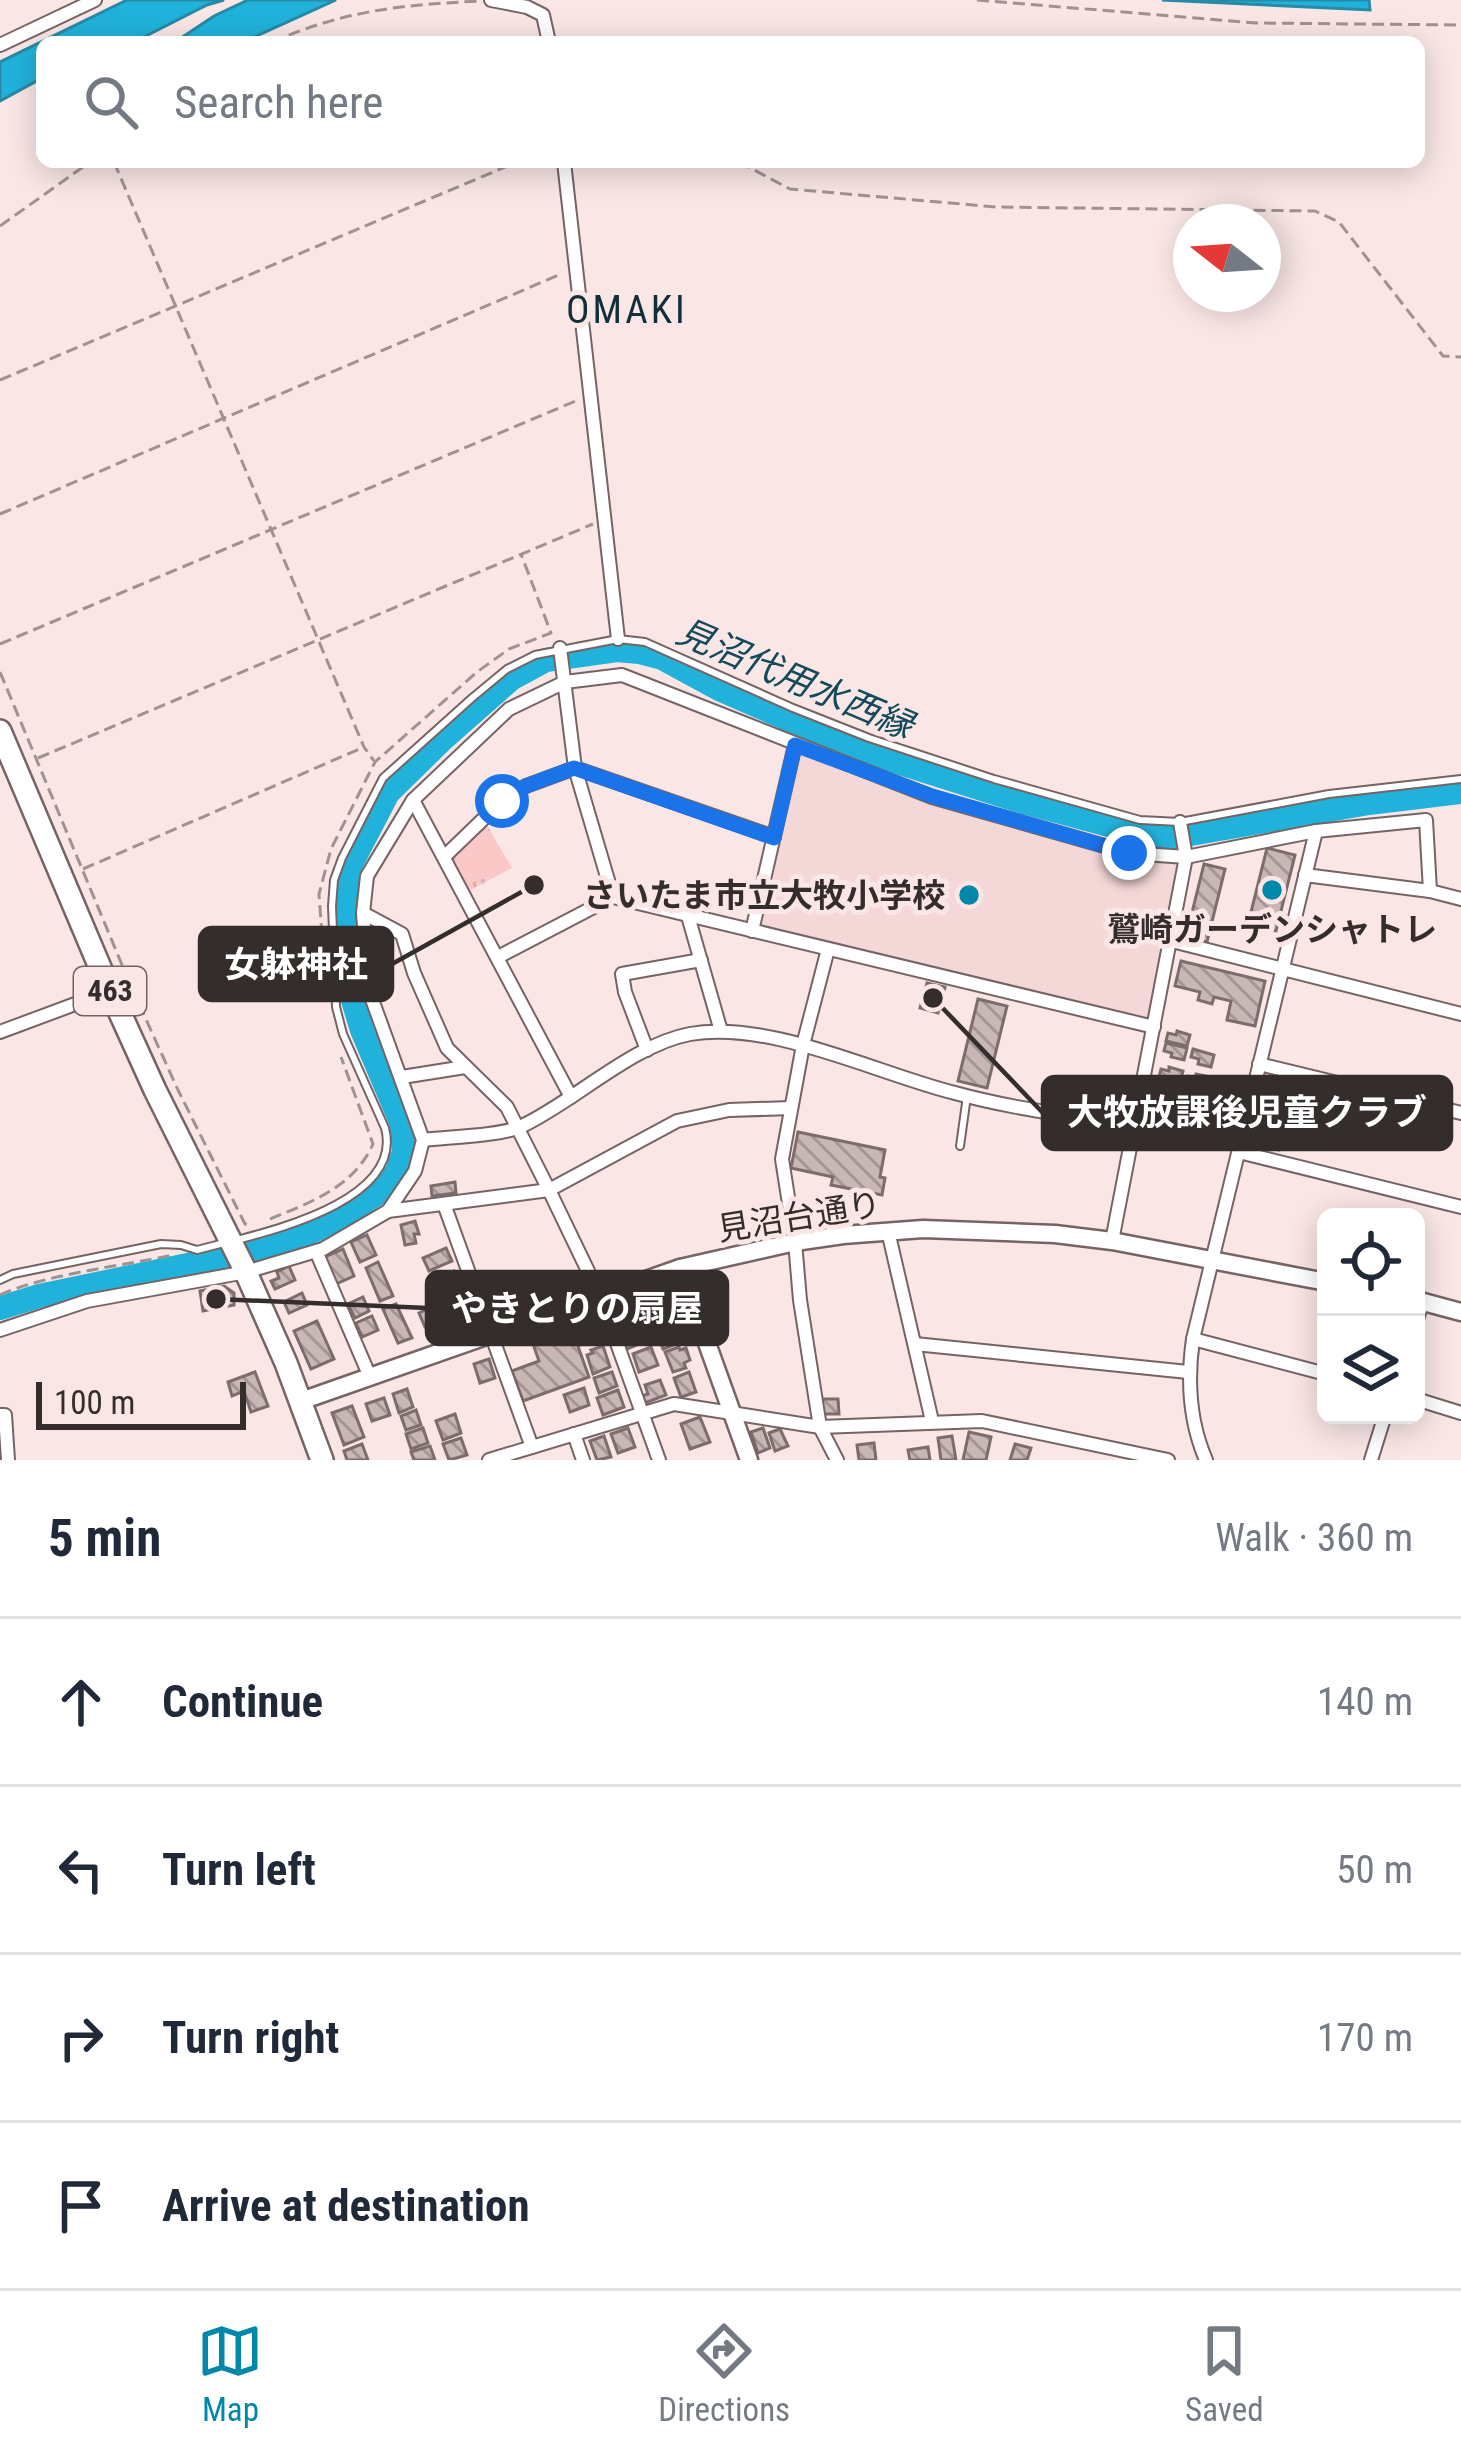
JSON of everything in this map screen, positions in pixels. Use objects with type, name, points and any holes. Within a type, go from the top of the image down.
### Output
[{"type":"highway","name":"463","points":[[0,731],[164,1107],[236,1237],[322,1460]]},
{"type":"street","points":[[0,45],[95,0]]},
{"type":"street","points":[[491,0],[543,14],[548,36]]},
{"type":"street","points":[[564,168],[618,639]]},
{"type":"street","points":[[560,649],[574,768],[613,897]]},
{"type":"street","points":[[388,1211],[415,1171],[423,1139],[369,992],[363,913],[367,876],[413,800],[509,709],[565,682],[622,675],[932,796],[1129,853],[1426,820],[1430,891]]},
{"type":"street","points":[[752,931],[795,745]]},
{"type":"street","points":[[444,857],[502,801],[526,786],[574,768],[774,838]]},
{"type":"street","points":[[413,800],[571,1096]]},
{"type":"street","points":[[1112,1241],[1172,941],[1185,850],[1180,822]]},
{"type":"street","points":[[1207,1460],[1192,1418],[1188,1372],[1193,1339],[1316,831]]},
{"type":"street","points":[[1305,875],[1461,899]]},
{"type":"street","points":[[498,957],[613,897],[1154,1028]]},
{"type":"street","points":[[363,913],[402,934],[447,1048],[507,1108],[600,1296],[659,1460]]},
{"type":"street","points":[[688,916],[721,1031]]},
{"type":"street","points":[[1172,941],[1461,1014]]},
{"type":"street","points":[[828,949],[802,1045],[782,1159],[820,1427],[837,1460]]},
{"type":"street","points":[[647,1050],[622,974],[701,960]]},
{"type":"street","points":[[0,1032],[110,991]]},
{"type":"street","points":[[423,1139],[518,1129],[647,1050],[685,1035],[721,1031],[802,1045],[967,1096],[1134,1127]]},
{"type":"street","points":[[1259,1064],[1461,1113]]},
{"type":"street","points":[[402,1077],[465,1066]]},
{"type":"street","points":[[0,1330],[87,1301],[316,1251],[388,1211],[549,1190],[677,1121],[729,1110],[791,1108]]},
{"type":"street","points":[[1239,1152],[1461,1207]]},
{"type":"street","points":[[444,1204],[532,1447]]},
{"type":"street","name":"見沼台通り","points":[[301,1401],[680,1268],[795,1242],[888,1231],[1001,1230],[1112,1241],[1317,1280]]},
{"type":"street","points":[[888,1231],[932,1421]]},
{"type":"street","points":[[316,1251],[370,1377]]},
{"type":"street","points":[[680,1268],[749,1460]]},
{"type":"street","points":[[1425,1303],[1461,1312]]},
{"type":"street","points":[[1193,1339],[1317,1372]]},
{"type":"street","points":[[914,1344],[1188,1372]]},
{"type":"street","points":[[1425,1402],[1461,1413]]},
{"type":"street","points":[[499,1459],[674,1404],[820,1427],[982,1421],[1168,1460]]},
{"type":"street","points":[[0,1415],[5,1415],[8,1460]]},
{"type":"street","points":[[1371,1460],[1382,1424]]},
{"type":"street","points":[[574,1434],[583,1460]]},
{"type":"lane","points":[[0,1280],[161,1244],[197,1250],[296,1222],[337,1204],[381,1169],[387,1154],[385,1128],[336,1007],[334,880],[341,857],[383,778],[507,669],[535,656],[618,639],[645,643],[890,745],[1139,820],[1180,822],[1329,794],[1461,778]]},
{"type":"lane","points":[[960,1146],[967,1096]]},
{"type":"path","points":[[290,36],[366,10],[491,0]]},
{"type":"path","points":[[977,0],[1256,23],[1461,26]]},
{"type":"path","points":[[0,226],[82,168]]},
{"type":"path","points":[[117,168],[364,746],[375,762]]},
{"type":"path","points":[[0,380],[503,168]]},
{"type":"path","points":[[751,168],[790,189],[973,206],[1315,211],[1339,222],[1443,356],[1461,357]]},
{"type":"path","points":[[0,514],[576,268]]},
{"type":"path","points":[[0,644],[591,395]]},
{"type":"path","points":[[17,766],[606,519]]},
{"type":"path","points":[[521,554],[551,633]]},
{"type":"path","points":[[0,673],[17,766],[81,870],[178,1090],[236,1237]]},
{"type":"path","points":[[81,870],[364,746]]},
{"type":"path","points":[[0,1295],[197,1250]]},
{"type":"shaded area","name":"さいたま市立大牧小学校","points":[[804,753],[934,802],[1127,860],[1175,861],[1178,867],[1150,1018],[762,927],[759,922]]},
{"type":"green space","points":[[486,824],[512,868],[470,890],[453,860]]},
{"type":"water","points":[[127,0],[224,0],[146,36],[53,36]]},
{"type":"water","points":[[248,0],[336,0],[256,36],[184,36]]},
{"type":"water","points":[[1162,0],[1369,0],[1370,10]]},
{"type":"water","points":[[36,44],[36,81],[0,101],[0,62]]},
{"type":"building","name":"鷲崎ガーデンシャトレ","points":[[1267,848],[1295,855],[1276,931],[1248,924]]},
{"type":"building","points":[[1204,864],[1225,869],[1207,942],[1186,937]]},
{"type":"building","points":[[1181,961],[1265,981],[1255,1026],[1227,1020],[1231,1001],[1214,997],[1212,1004],[1198,1000],[1200,992],[1175,986]]},
{"type":"building","points":[[927,983],[945,987],[938,1013],[920,1008]]},
{"type":"building","points":[[978,999],[1007,1006],[987,1088],[958,1081]]},
{"type":"building","points":[[1177,1031],[1190,1035],[1187,1046],[1166,1041],[1168,1033],[1176,1035]]},
{"type":"building","points":[[1166,1043],[1187,1048],[1184,1060],[1164,1051]]},
{"type":"building","points":[[1193,1049],[1214,1055],[1211,1067],[1191,1057]]},
{"type":"building","points":[[1169,1067],[1183,1071],[1180,1082],[1159,1077],[1161,1069],[1169,1071]]},
{"type":"building","points":[[1196,1074],[1210,1077],[1207,1089],[1186,1084],[1188,1076],[1195,1078]]},
{"type":"building","points":[[1273,1079],[1295,1084],[1279,1150],[1257,1145]]},
{"type":"building","points":[[798,1132],[885,1150],[882,1195],[831,1185],[833,1177],[791,1168]]},
{"type":"building","points":[[455,1182],[456,1193],[432,1196],[431,1186]]},
{"type":"building","points":[[415,1221],[416,1243],[405,1245],[401,1225]]},
{"type":"building","points":[[367,1235],[376,1255],[360,1262],[351,1242]]},
{"type":"building","points":[[446,1248],[452,1261],[429,1271],[423,1258]]},
{"type":"building","points":[[343,1249],[354,1276],[336,1284],[325,1257]]},
{"type":"building","points":[[378,1262],[393,1296],[380,1301],[366,1268]]},
{"type":"building","points":[[289,1266],[295,1280],[275,1289],[271,1281]]},
{"type":"building","points":[[454,1271],[460,1284],[444,1291],[439,1278]]},
{"type":"building","points":[[224,1286],[234,1293],[234,1305],[203,1311],[200,1291]]},
{"type":"building","points":[[302,1293],[307,1305],[289,1313],[284,1302]]},
{"type":"building","points":[[363,1297],[369,1311],[355,1318],[348,1304]]},
{"type":"building","points":[[396,1304],[412,1338],[398,1343],[383,1309]]},
{"type":"building","points":[[434,1306],[440,1320],[425,1327],[419,1313]]},
{"type":"building","points":[[594,1315],[602,1337],[580,1345],[572,1323]]},
{"type":"building","points":[[372,1316],[378,1330],[362,1337],[356,1323]]},
{"type":"building","points":[[640,1320],[642,1343],[627,1349],[619,1328]]},
{"type":"building","points":[[317,1321],[334,1359],[311,1369],[294,1331]]},
{"type":"building","points":[[678,1322],[683,1335],[677,1338],[679,1343],[663,1349],[656,1330]]},
{"type":"building","points":[[570,1324],[589,1377],[523,1401],[512,1371],[539,1361],[532,1341]]},
{"type":"building","points":[[603,1346],[610,1367],[593,1374],[587,1355]]},
{"type":"building","points":[[651,1347],[658,1365],[639,1372],[633,1354]]},
{"type":"building","points":[[686,1348],[690,1360],[684,1363],[686,1368],[673,1372],[665,1352]]},
{"type":"building","points":[[489,1359],[495,1378],[480,1383],[474,1364]]},
{"type":"building","points":[[255,1372],[268,1406],[251,1412],[244,1391],[232,1396],[228,1382]]},
{"type":"building","points":[[612,1372],[617,1386],[599,1393],[594,1378]]},
{"type":"building","points":[[689,1372],[696,1392],[681,1397],[674,1378]]},
{"type":"building","points":[[660,1380],[666,1395],[645,1403],[645,1385]]},
{"type":"building","points":[[584,1388],[589,1405],[570,1412],[564,1395]]},
{"type":"building","points":[[407,1389],[413,1407],[399,1413],[393,1394]]},
{"type":"building","points":[[618,1390],[624,1407],[603,1415],[597,1398]]},
{"type":"building","points":[[384,1398],[390,1415],[372,1421],[366,1404]]},
{"type":"building","points":[[822,1399],[838,1399],[839,1414],[822,1414]]},
{"type":"building","points":[[352,1406],[364,1437],[344,1445],[332,1413]]},
{"type":"building","points":[[416,1410],[421,1425],[406,1430],[401,1416]]},
{"type":"building","points":[[455,1414],[461,1433],[443,1440],[436,1421]]},
{"type":"building","points":[[700,1417],[710,1442],[690,1449],[681,1424]]},
{"type":"building","points":[[423,1428],[428,1443],[411,1449],[406,1434]]},
{"type":"building","points":[[628,1428],[635,1447],[618,1453],[611,1434]]},
{"type":"building","points":[[763,1428],[770,1448],[758,1453],[751,1432]]},
{"type":"building","points":[[780,1429],[788,1446],[775,1451],[769,1433]]},
{"type":"building","points":[[969,1432],[991,1437],[986,1460],[963,1460]]},
{"type":"building","points":[[604,1436],[611,1457],[597,1460],[590,1441]]},
{"type":"building","points":[[952,1436],[956,1460],[941,1460],[938,1438]]},
{"type":"building","points":[[461,1438],[467,1455],[449,1460],[443,1444]]},
{"type":"building","points":[[874,1443],[876,1460],[859,1460],[857,1445]]},
{"type":"building","points":[[362,1444],[368,1460],[347,1460],[344,1451]]},
{"type":"building","points":[[1015,1444],[1031,1448],[1027,1460],[1010,1460]]},
{"type":"building","points":[[430,1446],[435,1460],[414,1460],[411,1452]]},
{"type":"building","points":[[928,1447],[930,1460],[910,1460],[908,1450]]},
{"type":"waterway","name":"見沼代用水西縁","points":[[0,1308],[269,1248],[316,1230],[384,1189],[404,1152],[401,1122],[348,984],[344,938],[348,870],[388,793],[511,679],[546,660],[617,650],[662,658],[719,689],[856,749],[1149,836],[1168,838],[1461,792]]},
{"type":"place","name":"女躰神社","points":[[534,885]]},
{"type":"place","name":"鷲崎ガーデンシャトレ","points":[[1272,890]]},
{"type":"place","name":"さいたま市立大牧小学校","points":[[969,895]]},
{"type":"place","name":"大牧放課後児童クラブ","points":[[933,998]]},
{"type":"place","name":"やきとりの扇屋","points":[[216,1299]]},
{"type":"district","name":"OMAKI","points":[[627,309]]},
{"type":"route","points":[[502,801],[526,786],[574,768],[774,838],[795,745],[932,796],[1129,853]]}]
